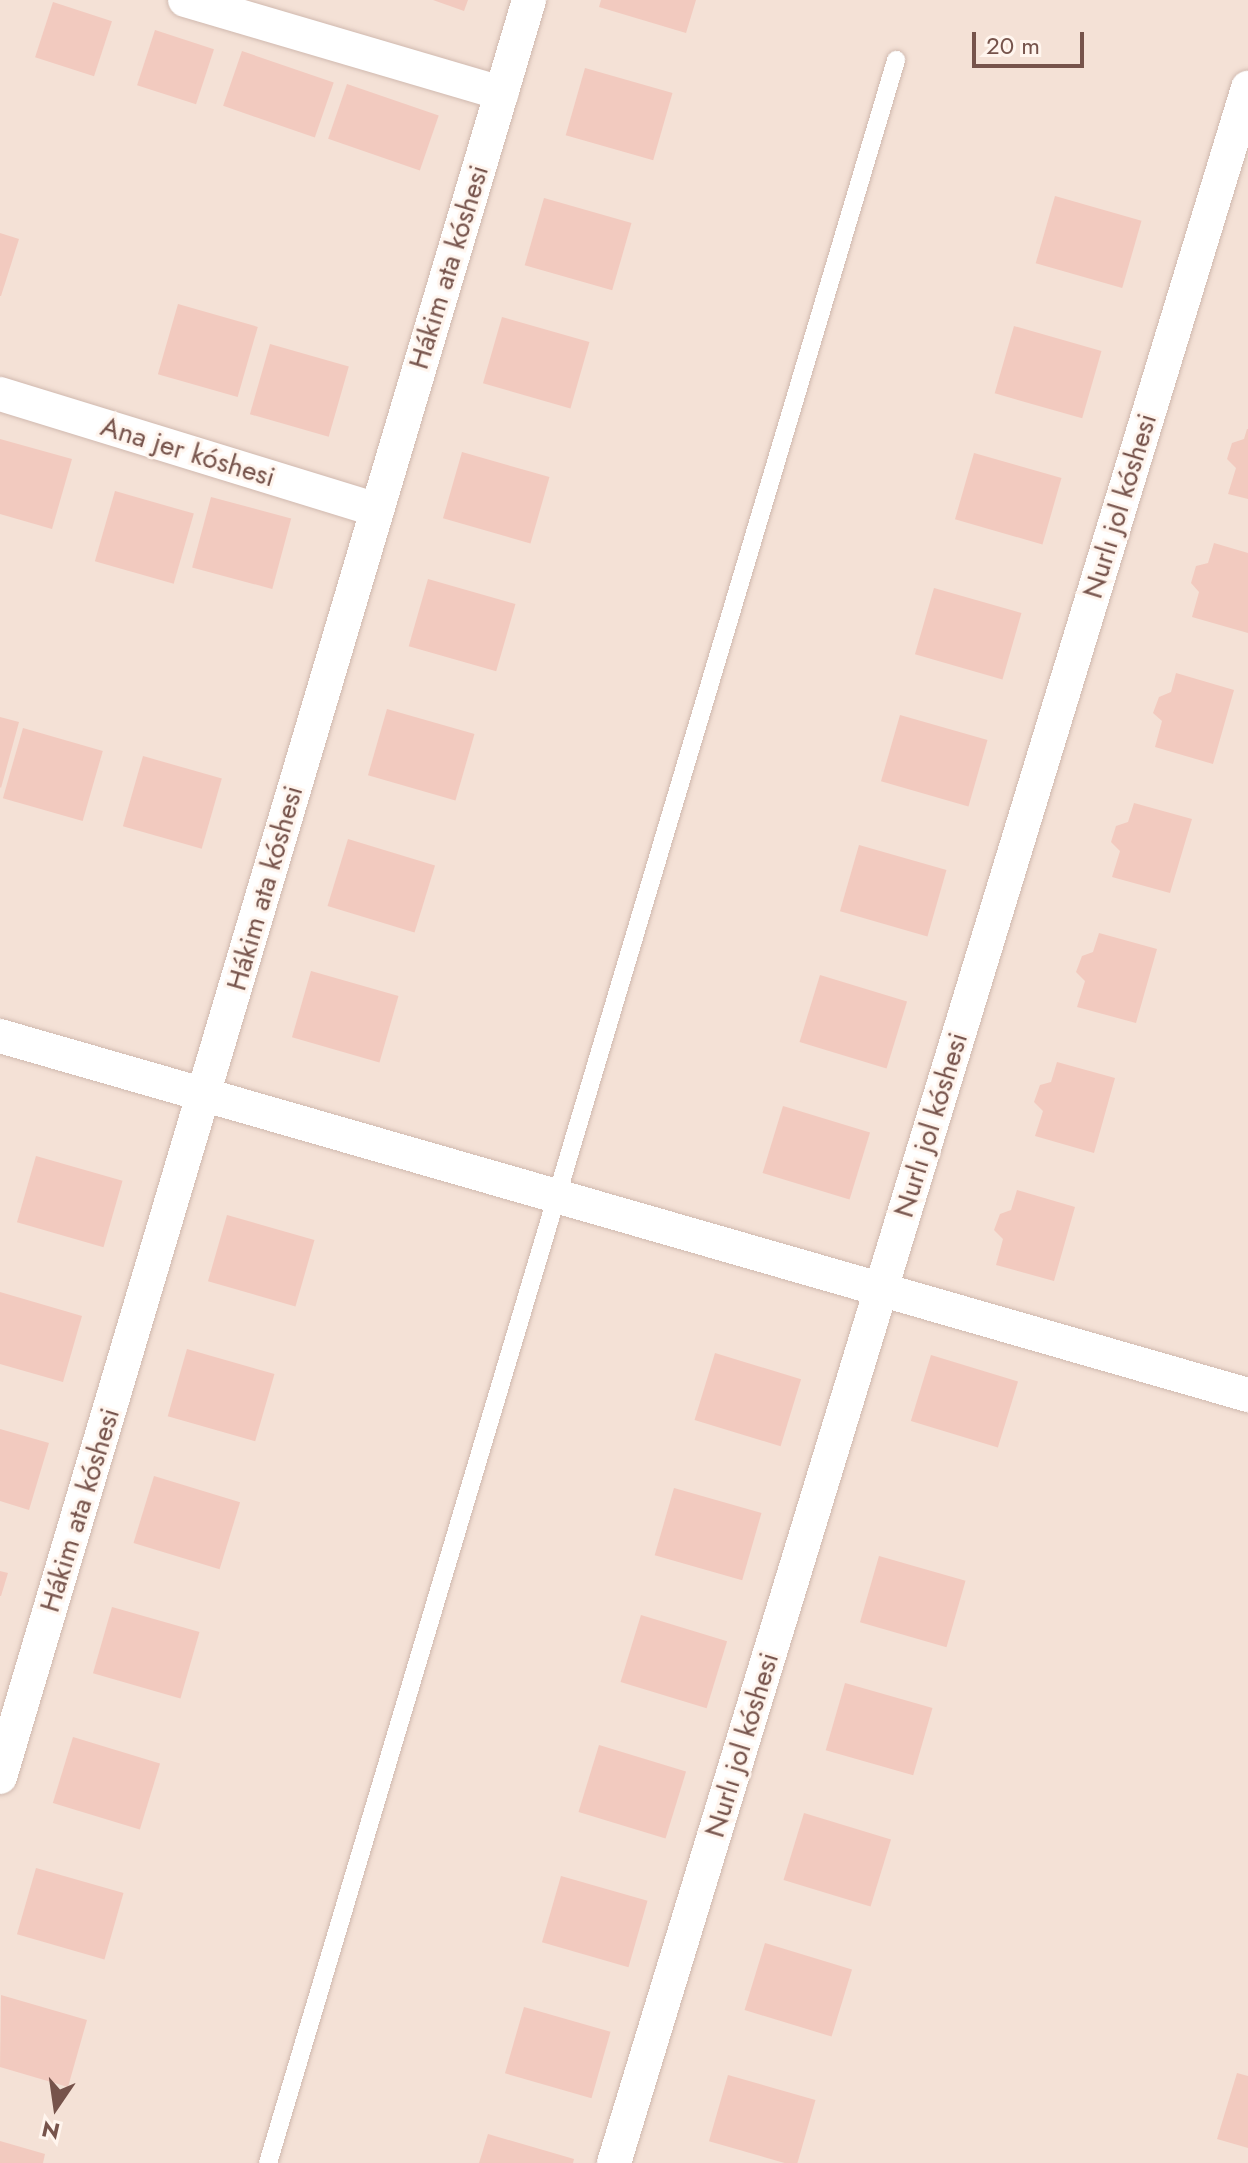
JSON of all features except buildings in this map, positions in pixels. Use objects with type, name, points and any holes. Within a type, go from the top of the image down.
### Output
[{"type":"street","points":[[185,0],[502,93]]},
{"type":"street","name":"Hákim ata kóshesi","points":[[0,1777],[529,0]]},
{"type":"street","name":"Nurlı jol kóshesi","points":[[614,2163],[1248,88]]},
{"type":"street","name":"Ana jer kóshesi","points":[[0,394],[376,510]]},
{"type":"street","points":[[0,1036],[1248,1395]]},
{"type":"lane","points":[[268,2163],[896,60]]},
{"type":"shaded area","points":[[0,0],[1248,0],[1248,2163],[0,2163]]}]
